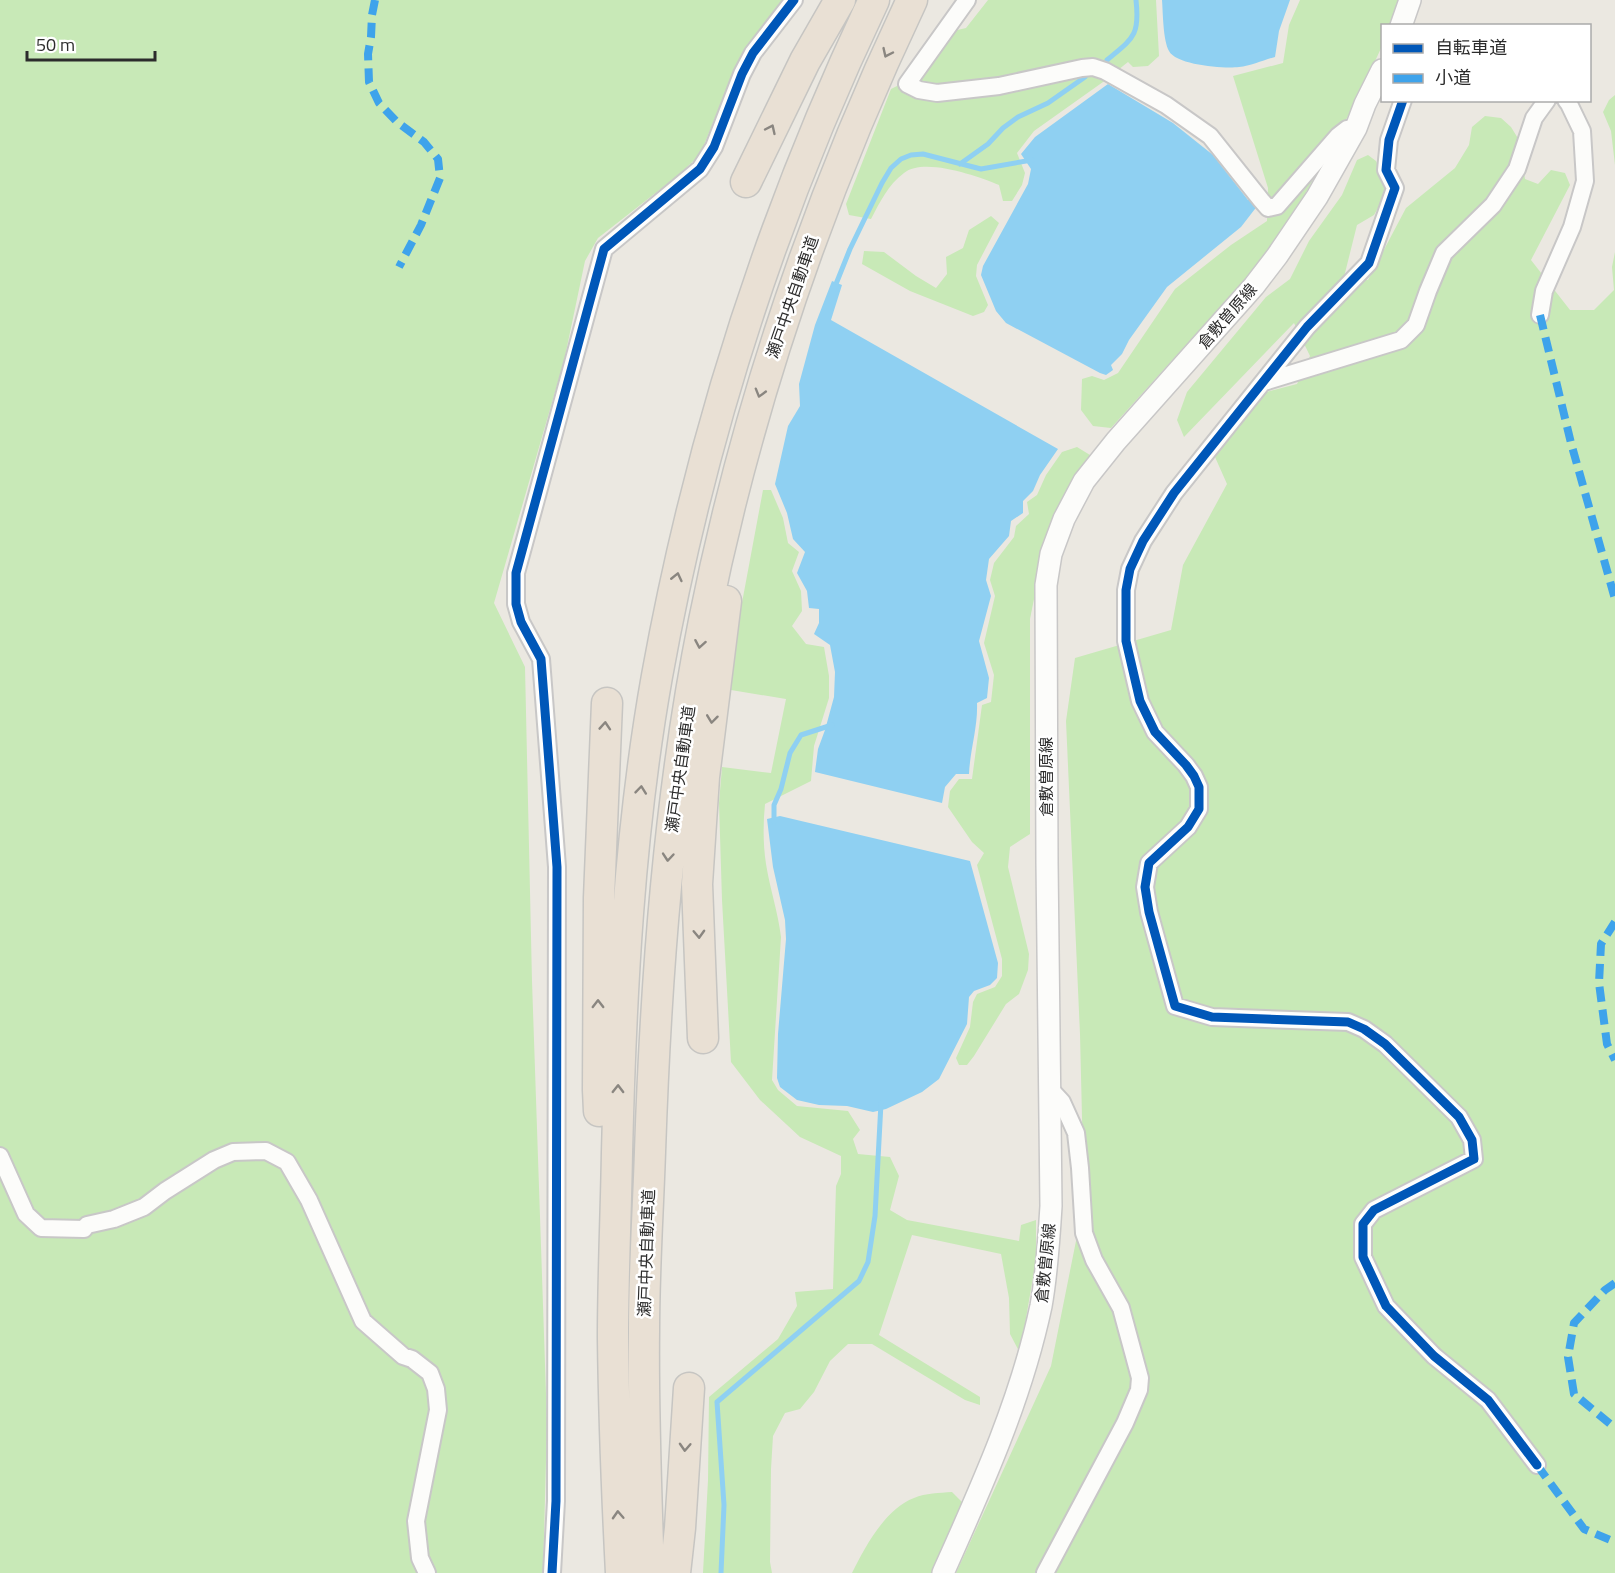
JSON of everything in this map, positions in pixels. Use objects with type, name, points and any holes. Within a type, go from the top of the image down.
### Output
[{"type":"highway","points":[[746,182],[805,62],[840,0]]},
{"type":"highway","name":"瀬戸中央自動車道","points":[[621,1573],[613,1335],[619,1071],[627,921],[645,752],[657,675],[702,473],[734,361],[792,189],[835,84],[874,0]]},
{"type":"highway","name":"瀬戸中央自動車道","points":[[650,1573],[645,1476],[644,1329],[653,1058],[659,953],[669,846],[688,705],[704,619],[743,452],[768,364],[809,245],[872,86],[912,0]]},
{"type":"highway","points":[[703,1038],[697,884],[704,777],[743,452]]},
{"type":"highway","points":[[607,702],[598,898],[598,1090],[613,1335]]},
{"type":"highway","points":[[675,1573],[689,1388]]},
{"type":"street","points":[[552,1573],[556,1489],[557,867],[541,659],[520,622],[516,604],[516,573],[604,249],[700,169],[714,147],[753,53],[794,0]]},
{"type":"street","points":[[967,0],[907,84],[919,90],[937,93],[999,86],[1082,68],[1094,67],[1105,70],[1166,105],[1210,136],[1268,208],[1277,206],[1338,136],[1347,129],[1356,128]]},
{"type":"street","points":[[1402,24],[1410,0]]},
{"type":"street","name":"倉敷曽原線","points":[[943,1573],[992,1463],[1013,1408],[1030,1352],[1041,1304],[1048,1251],[1051,1206],[1046,585],[1051,554],[1064,519],[1084,481],[1116,441],[1254,286],[1317,197],[1356,128],[1365,104],[1381,74]]},
{"type":"street","points":[[1402,102],[1389,140],[1386,170],[1395,188],[1369,263],[1307,327],[1173,493],[1143,541],[1130,569],[1126,590],[1126,641],[1140,701],[1155,732],[1186,765],[1199,787],[1199,809],[1188,827],[1149,863],[1145,887],[1149,912],[1175,1006],[1212,1017],[1348,1022],[1364,1029],[1385,1044],[1459,1117],[1472,1140],[1474,1159],[1374,1210],[1363,1224],[1363,1257],[1386,1306],[1434,1356],[1488,1400],[1537,1465]]},
{"type":"street","points":[[1264,382],[1401,340],[1416,325],[1443,253],[1493,205],[1516,169],[1534,118],[1546,102]]},
{"type":"street","points":[[1540,315],[1544,291],[1572,227],[1585,181],[1582,131],[1568,102]]},
{"type":"street","points":[[1045,1573],[1125,1423],[1139,1390],[1140,1378],[1120,1308],[1094,1260],[1084,1233],[1076,1133],[1062,1102],[1050,1089]]},
{"type":"street","points":[[0,1156],[26,1214],[41,1228],[73,1229],[84,1229],[87,1225],[114,1219],[144,1206],[214,1160],[233,1152],[266,1151],[287,1162],[309,1200],[363,1321],[403,1356],[412,1359],[430,1373],[436,1389],[438,1410],[416,1521],[420,1558],[427,1573]]},
{"type":"green space","points":[[0,0],[783,0],[735,68],[700,155],[676,177],[598,238],[585,261],[564,361],[494,603],[525,667],[532,981],[547,1423],[543,1573],[0,1573]]},
{"type":"green space","points":[[988,0],[1156,0],[1159,56],[1148,66],[1133,67],[1128,62],[1034,131],[1017,153],[1025,173],[1022,185],[1012,201],[1003,201],[999,185],[989,181],[965,173],[937,167],[924,167],[913,169],[898,178],[885,194],[871,219],[849,215],[846,204],[891,89],[899,85],[916,92],[924,73],[953,31],[966,28]]},
{"type":"green space","points":[[1300,0],[1400,0],[1392,24],[1381,24],[1381,48],[1360,94],[1297,209],[1251,273],[1111,428],[1093,426],[1081,410],[1082,379],[1092,376],[1104,380],[1118,373],[1175,289],[1231,245],[1267,221],[1268,188],[1233,76],[1283,63],[1289,25]]},
{"type":"green space","points":[[1615,95],[1615,165],[1611,131],[1603,112],[1609,100]]},
{"type":"green space","points":[[1485,116],[1501,118],[1511,127],[1519,140],[1525,179],[1538,184],[1551,170],[1565,173],[1570,185],[1531,260],[1570,310],[1594,310],[1614,290],[1612,267],[1615,252],[1615,1573],[956,1573],[1051,1366],[1084,1201],[1080,1034],[1066,721],[1075,658],[1171,630],[1183,565],[1227,484],[1215,457],[1266,392],[1297,384],[1310,356],[1294,323],[1184,437],[1177,420],[1187,392],[1266,297],[1290,279],[1309,241],[1342,195],[1357,160],[1368,155],[1376,161],[1389,189],[1374,215],[1357,225],[1344,277],[1368,280],[1406,208],[1455,168],[1469,145],[1472,127]]},
{"type":"green space","points":[[991,216],[999,223],[977,265],[976,276],[988,305],[984,312],[973,316],[910,291],[862,264],[864,251],[884,252],[936,288],[947,274],[946,257],[963,248],[969,230]]},
{"type":"green space","points":[[1077,447],[1090,455],[1067,490],[1055,521],[1039,574],[1030,619],[1030,834],[1010,847],[1008,867],[1029,954],[1028,970],[1019,994],[1006,1004],[974,1056],[967,1065],[959,1065],[956,1058],[970,1027],[973,1002],[977,994],[995,987],[1002,976],[1002,959],[977,865],[984,853],[972,842],[948,807],[950,791],[959,779],[972,779],[982,705],[991,702],[994,675],[984,643],[995,596],[990,580],[994,563],[1014,537],[1016,526],[1029,514],[1027,502],[1037,495],[1046,475],[1062,452]]},
{"type":"green space","points":[[763,490],[771,490],[783,518],[788,543],[799,552],[792,571],[801,591],[802,611],[792,626],[806,644],[824,647],[829,676],[829,698],[814,746],[811,781],[765,804],[765,856],[781,937],[772,1080],[778,1090],[797,1106],[848,1111],[860,1130],[853,1139],[858,1154],[890,1157],[899,1176],[890,1210],[907,1220],[1019,1241],[1021,1225],[1036,1220],[1036,1260],[1020,1353],[1010,1334],[1009,1298],[1001,1254],[912,1235],[879,1335],[980,1397],[980,1405],[965,1400],[872,1344],[848,1344],[830,1361],[814,1392],[800,1409],[785,1413],[773,1436],[770,1562],[772,1573],[703,1573],[708,1480],[709,1397],[778,1339],[797,1306],[795,1292],[833,1289],[836,1186],[841,1174],[841,1156],[800,1137],[760,1100],[731,1062],[719,803],[722,767],[771,773],[786,699],[731,690],[736,635]]},
{"type":"green space","points":[[952,1492],[962,1502],[963,1510],[933,1573],[852,1573],[877,1530],[894,1511],[919,1496]]},
{"type":"water","points":[[1162,0],[1290,0],[1279,31],[1275,57],[1248,65],[1212,67],[1181,60],[1169,51]]},
{"type":"water","points":[[1108,84],[1173,123],[1213,155],[1248,200],[1252,197],[1258,205],[1241,227],[1167,287],[1129,340],[1122,354],[1111,365],[1113,370],[1106,375],[1006,323],[996,311],[981,275],[983,266],[1028,184],[1031,169],[1021,154],[1035,137]]},
{"type":"water","points":[[832,281],[842,285],[831,320],[1058,449],[1040,475],[1033,491],[1023,501],[1023,513],[1011,521],[1009,536],[989,559],[986,580],[991,596],[979,641],[989,678],[987,698],[977,703],[969,774],[956,774],[945,787],[942,803],[815,772],[818,749],[834,697],[835,672],[830,645],[814,634],[819,623],[819,609],[809,608],[807,591],[797,573],[805,552],[793,539],[787,513],[775,484],[788,426],[800,406],[799,384],[815,325]]},
{"type":"water","points":[[780,816],[970,861],[998,963],[997,978],[990,985],[974,991],[969,997],[967,1024],[939,1079],[922,1092],[886,1109],[873,1112],[847,1106],[819,1105],[797,1100],[780,1087],[777,1078],[778,1034],[786,939],[785,920],[773,867],[767,819]]},
{"type":"waterway","points":[[1107,60],[1133,35],[1137,21],[1136,0]]},
{"type":"waterway","points":[[960,164],[988,144],[1003,128],[1018,117],[1048,103],[1085,77]]},
{"type":"waterway","points":[[834,289],[850,249],[882,183],[891,168],[901,159],[923,154],[981,169],[1032,160]]},
{"type":"waterway","points":[[774,822],[774,805],[781,789],[790,753],[801,735],[832,725]]},
{"type":"waterway","points":[[721,1573],[724,1505],[717,1402],[859,1281],[868,1262],[875,1216],[881,1103]]},
{"type":"marked path","points":[[375,0],[368,54],[369,82],[379,103],[397,122],[424,142],[438,159],[440,178],[421,225],[399,267]]},
{"type":"marked path","points":[[1540,315],[1571,443],[1615,599]]},
{"type":"marked path","points":[[1615,922],[1601,944],[1599,983],[1607,1044],[1615,1060]]},
{"type":"marked path","points":[[1615,1283],[1605,1290],[1574,1323],[1568,1357],[1574,1394],[1615,1428]]},
{"type":"marked path","points":[[1537,1465],[1584,1529],[1615,1542]]},
{"type":"cycle path","points":[[552,1573],[556,1501],[557,867],[541,659],[521,622],[516,604],[516,573],[604,249],[700,169],[714,147],[742,74],[753,53],[794,0]]},
{"type":"cycle path","points":[[1402,102],[1389,140],[1386,170],[1395,188],[1369,263],[1307,327],[1174,493],[1143,541],[1130,569],[1126,590],[1126,641],[1140,701],[1155,732],[1186,765],[1199,787],[1199,809],[1188,827],[1149,863],[1145,887],[1149,912],[1175,1006],[1212,1017],[1348,1022],[1364,1029],[1385,1044],[1459,1117],[1472,1140],[1474,1159],[1374,1210],[1363,1224],[1363,1257],[1386,1306],[1434,1356],[1488,1400],[1537,1465]]}]
